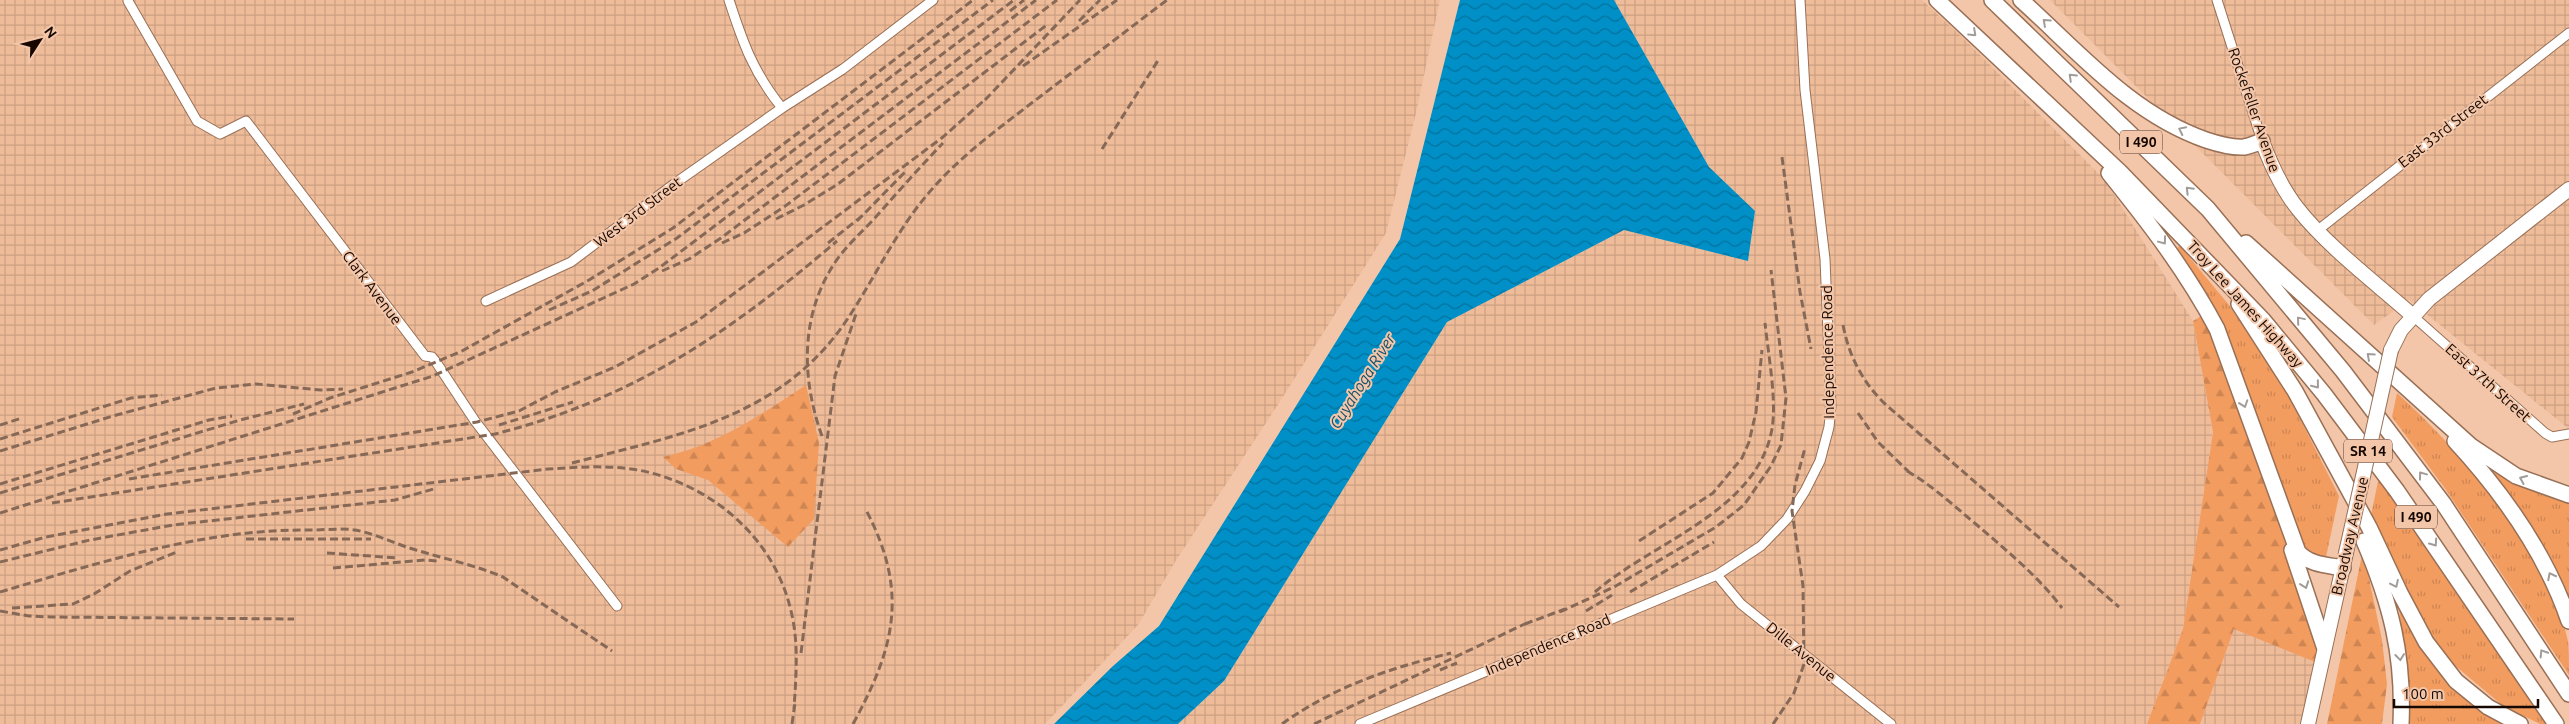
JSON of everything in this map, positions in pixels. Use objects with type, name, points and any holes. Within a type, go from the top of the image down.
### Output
[{"type":"highway","name":"Troy Lee James Highway","points":[[1937,0],[2067,121],[2175,226],[2228,285],[2263,320],[2324,394],[2397,491],[2556,724]]},
{"type":"highway","name":"Troy Lee James Highway","points":[[1992,0],[2208,209],[2343,371],[2443,502],[2569,694]]},
{"type":"highway","points":[[2021,0],[2119,91],[2163,121],[2193,135],[2222,145],[2244,147],[2262,141]]},
{"type":"highway","points":[[2067,121],[2169,250],[2202,301],[2228,358],[2298,552],[2304,558],[2319,564],[2344,560]]},
{"type":"highway","points":[[2208,209],[2404,387],[2496,464],[2537,485],[2569,495]]},
{"type":"highway","points":[[2228,285],[2295,392],[2326,447],[2369,527],[2400,593],[2426,642],[2456,681],[2488,706],[2520,724]]},
{"type":"highway","points":[[2404,387],[2458,444],[2511,510],[2543,561],[2569,621]]},
{"type":"highway","points":[[2326,447],[2383,584],[2391,613],[2400,662],[2401,724]]},
{"type":"highway","points":[[2280,505],[2324,646]]},
{"type":"main road","name":"Rockefeller Avenue","points":[[2262,141],[2279,179],[2297,208],[2318,230],[2413,316]]},
{"type":"main road","name":"Broadway Avenue","points":[[2308,724],[2391,350],[2401,330],[2429,299],[2569,190]]},
{"type":"street","points":[[729,0],[746,52],[763,84],[782,108]]},
{"type":"street","name":"West 3rd Street","points":[[486,301],[571,262],[674,184],[782,108],[843,69],[934,0]]},
{"type":"street","name":"Independence Road","points":[[1360,724],[1717,574],[1761,546],[1787,519],[1818,467],[1825,449],[1831,406],[1825,259],[1804,90],[1800,0]]},
{"type":"street","name":"Rockefeller Avenue","points":[[2217,0],[2262,141]]},
{"type":"street","name":"Clark Avenue","points":[[128,1],[197,121],[220,134],[246,121],[420,349],[438,365],[475,421],[617,606]]},
{"type":"street","name":"East 33rd Street","points":[[2318,230],[2569,32]]},
{"type":"street","name":"East 37th Street","points":[[2413,316],[2545,434],[2552,437],[2569,434]]},
{"type":"street","name":"Dille Avenue","points":[[1717,574],[1740,604],[1891,724]]},
{"type":"shaded area","points":[[0,0],[1440,0],[1416,113],[1386,233],[1281,400],[1175,562],[1138,625],[1045,724],[0,724]]},
{"type":"shaded area","points":[[1614,0],[1922,0],[1962,37],[2104,179],[2193,321],[2213,432],[2183,629],[2147,724],[1178,724],[1224,681],[1447,322],[1624,230],[1748,261],[1755,211],[1709,167]]},
{"type":"shaded area","points":[[2050,0],[2569,0],[2569,429],[2409,300],[2374,325]]},
{"type":"shaded area","points":[[2234,628],[2320,664],[2308,724],[2200,724]]},
{"type":"green space","points":[[2180,246],[2229,305],[2286,391],[2339,496],[2326,557],[2320,559],[2306,554],[2228,338],[2216,312],[2177,248]]},
{"type":"green space","points":[[2208,312],[2306,587],[2320,664],[2234,629],[2200,724],[2147,724],[2183,629],[2213,432],[2193,321]]},
{"type":"green space","points":[[806,385],[819,443],[814,519],[788,547],[708,480],[676,469],[663,457],[702,445],[738,428]]},
{"type":"green space","points":[[2397,393],[2423,417],[2475,475],[2500,506],[2522,539],[2542,573],[2557,607],[2568,641],[2569,675],[2444,487],[2392,417]]},
{"type":"green space","points":[[2497,471],[2542,495],[2569,501],[2569,603],[2552,561],[2492,475]]},
{"type":"green space","points":[[2380,472],[2551,724],[2540,724],[2502,705],[2453,664],[2439,647],[2411,601],[2371,515]]},
{"type":"green space","points":[[2363,550],[2382,640],[2387,684],[2382,724],[2327,724]]},
{"type":"green space","points":[[2399,608],[2408,623],[2474,705],[2501,724],[2407,724],[2408,680]]},
{"type":"water","name":"Cuyahoga River","points":[[1460,0],[1614,0],[1709,167],[1755,211],[1748,261],[1624,230],[1447,322],[1224,681],[1178,724],[1054,724],[1113,666],[1159,626],[1400,239]]},
{"type":"railway","points":[[293,414],[330,398],[412,372],[462,351],[589,280],[673,228],[973,0]]},
{"type":"railway","points":[[549,310],[592,291],[677,238],[993,0]]},
{"type":"railway","points":[[0,513],[433,376],[634,284],[659,268],[1014,0]]},
{"type":"railway","points":[[1010,11],[1024,0]]},
{"type":"railway","points":[[662,271],[689,259],[721,238],[1036,0]]},
{"type":"railway","points":[[722,243],[744,233],[784,207],[1057,0]]},
{"type":"railway","points":[[985,100],[1080,0]]},
{"type":"railway","points":[[1079,21],[1100,0]]},
{"type":"railway","points":[[1023,66],[1117,0]]},
{"type":"railway","points":[[572,463],[653,442],[729,416],[763,398],[796,376],[826,347],[852,312],[910,218],[944,176],[994,132],[1167,0]]},
{"type":"railway","points":[[776,219],[804,205],[838,184],[1048,24]]},
{"type":"railway","points":[[1102,149],[1159,59]]},
{"type":"railway","points":[[129,479],[477,422],[519,411],[555,392],[615,367],[696,322],[943,137],[989,96]]},
{"type":"railway","points":[[822,436],[810,392],[808,347],[810,324],[824,281],[845,250],[943,143]]},
{"type":"railway","points":[[1782,157],[1800,292],[1811,349]]},
{"type":"railway","points":[[857,221],[906,171]]},
{"type":"railway","points":[[828,243],[862,216]]},
{"type":"railway","points":[[52,503],[495,434],[545,419],[591,402],[635,382],[677,359],[757,305],[837,241]]},
{"type":"railway","points":[[1560,612],[1614,587],[1716,527],[1744,505],[1771,466],[1781,445],[1786,398],[1771,270]]},
{"type":"railway","points":[[801,653],[835,376],[856,314]]},
{"type":"railway","points":[[1595,592],[1618,574],[1699,523],[1724,504],[1746,482],[1762,458],[1772,429],[1773,417],[1773,391],[1765,323]]},
{"type":"railway","points":[[1843,325],[1853,358],[1863,377],[1876,395],[2119,607]]},
{"type":"railway","points":[[1639,541],[1713,493],[1742,458],[1749,442],[1756,412],[1762,350]]},
{"type":"railway","points":[[0,451],[113,416],[216,388],[256,384],[321,390],[343,389]]},
{"type":"railway","points":[[0,439],[131,398],[162,395]]},
{"type":"railway","points":[[499,425],[573,402]]},
{"type":"railway","points":[[0,493],[240,420],[304,404]]},
{"type":"railway","points":[[1858,413],[1878,442],[1912,475]]},
{"type":"railway","points":[[0,484],[209,420],[232,416]]},
{"type":"railway","points":[[0,425],[22,418]]},
{"type":"railway","points":[[1773,724],[1794,693],[1804,664],[1803,586],[1792,511],[1795,485],[1805,448]]},
{"type":"railway","points":[[0,550],[46,537],[167,514],[548,469],[604,467],[638,470],[665,477],[714,501],[736,518],[770,560],[783,584],[794,623],[796,660],[794,709]]},
{"type":"railway","points":[[1907,471],[1926,483],[2011,554],[2043,585],[2062,608]]},
{"type":"railway","points":[[0,562],[90,540],[173,525],[395,500],[437,488]]},
{"type":"railway","points":[[853,724],[879,670],[887,644],[891,619],[892,593],[888,567],[880,540],[866,510]]},
{"type":"railway","points":[[0,592],[115,559],[192,541],[270,531],[350,529],[371,534],[408,548],[503,577],[612,651]]},
{"type":"railway","points":[[246,539],[371,539]]},
{"type":"railway","points":[[1630,592],[1714,542]]},
{"type":"railway","points":[[12,608],[73,604],[94,594],[130,571],[179,551]]},
{"type":"railway","points":[[327,553],[398,558]]},
{"type":"railway","points":[[333,568],[425,560],[438,561]]},
{"type":"railway","points":[[1586,611],[1612,595]]},
{"type":"railway","points":[[1525,624],[1565,609]]},
{"type":"railway","points":[[0,611],[29,616],[51,617],[294,619]]},
{"type":"railway","points":[[1314,724],[1531,621]]},
{"type":"railway","points":[[1282,724],[1322,699],[1363,680],[1451,653]]},
{"type":"railway","points":[[1440,670],[1457,663]]},
{"type":"railway","points":[[792,724],[795,703]]}]
